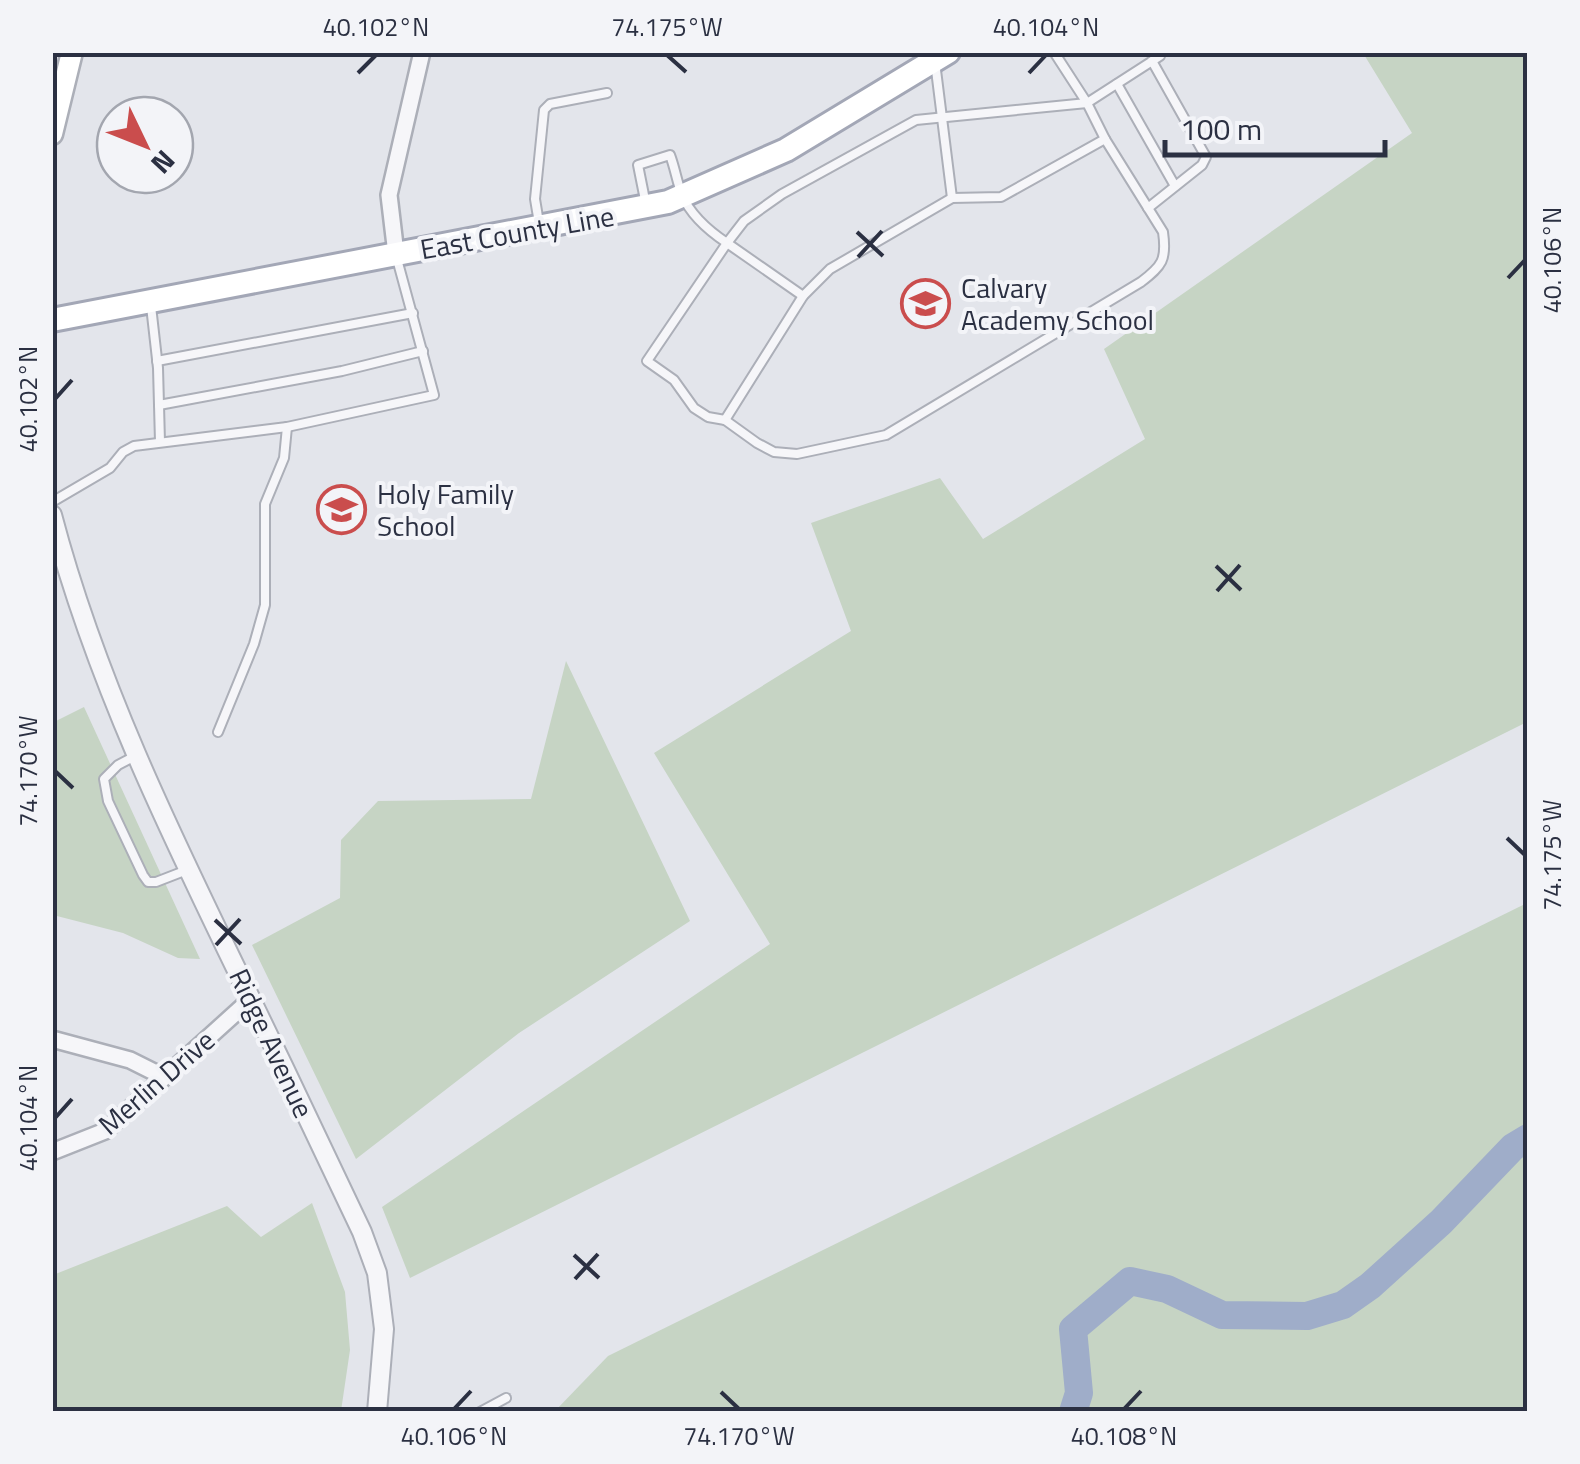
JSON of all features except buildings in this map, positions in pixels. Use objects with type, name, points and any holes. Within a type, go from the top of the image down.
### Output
[{"type":"main road","points":[[52,134],[72,52]]},
{"type":"main road","name":"East County Line","points":[[52,320],[647,208],[786,150],[941,57]]},
{"type":"street","points":[[396,254],[389,195],[422,52]]},
{"type":"street","name":"Ridge Avenue","points":[[52,515],[60,579],[188,869],[362,1232],[377,1273],[384,1328],[377,1412]]},
{"type":"street","name":"Merlin Drive","points":[[52,1152],[105,1131],[251,999]]},
{"type":"street","points":[[52,1039],[130,1060],[164,1078]]},
{"type":"lane","points":[[1054,52],[1087,103],[1105,139],[1148,208],[1163,232],[1165,250],[1160,268],[886,435],[797,454],[774,452],[725,420],[708,417],[694,408],[674,380],[647,360],[744,221],[782,194],[916,120],[1087,103],[1157,57],[1206,157],[1202,165],[1148,208]]},
{"type":"lane","points":[[941,57],[942,116],[952,198]]},
{"type":"lane","points":[[1117,84],[1175,186]]},
{"type":"lane","points":[[539,226],[535,200],[544,110],[550,104],[607,93]]},
{"type":"lane","points":[[725,420],[804,296],[830,270],[952,198],[1001,198],[1105,139]]},
{"type":"lane","points":[[647,208],[638,166],[670,156],[683,196],[705,228],[804,296]]},
{"type":"lane","points":[[52,502],[110,468],[123,452],[134,446],[287,427],[434,395],[396,254]]},
{"type":"lane","points":[[150,302],[160,442]]},
{"type":"lane","points":[[157,361],[412,313]]},
{"type":"lane","points":[[159,404],[422,351]]},
{"type":"lane","points":[[218,732],[254,644],[265,605],[266,504],[284,458],[287,427]]},
{"type":"lane","points":[[137,755],[118,764],[104,779],[108,801],[148,882],[188,869]]},
{"type":"lane","points":[[480,1412],[506,1398]]},
{"type":"green space","points":[[1363,53],[1527,53],[1527,722],[410,1278],[382,1207],[770,944],[654,753],[851,631],[811,523],[940,478],[983,539],[1145,439],[1104,349],[1412,133]]},
{"type":"green space","points":[[566,661],[690,921],[519,1033],[356,1159],[252,945],[340,898],[341,840],[378,801],[531,799]]},
{"type":"green space","points":[[84,707],[200,959],[178,958],[123,933],[53,915],[52,723]]},
{"type":"green space","points":[[1527,903],[1527,1411],[555,1411],[608,1356]]},
{"type":"green space","points":[[312,1203],[345,1292],[350,1350],[341,1411],[53,1411],[53,1275],[227,1206],[261,1237]]},
{"type":"waterway","points":[[1073,1412],[1079,1393],[1073,1329],[1130,1281],[1167,1289],[1222,1315],[1307,1316],[1343,1305],[1441,1222],[1513,1147],[1528,1138]]},
{"type":"place","name":"Calvary Academy School","points":[[926,303]]},
{"type":"place","name":"Holy Family School","points":[[342,509]]}]
